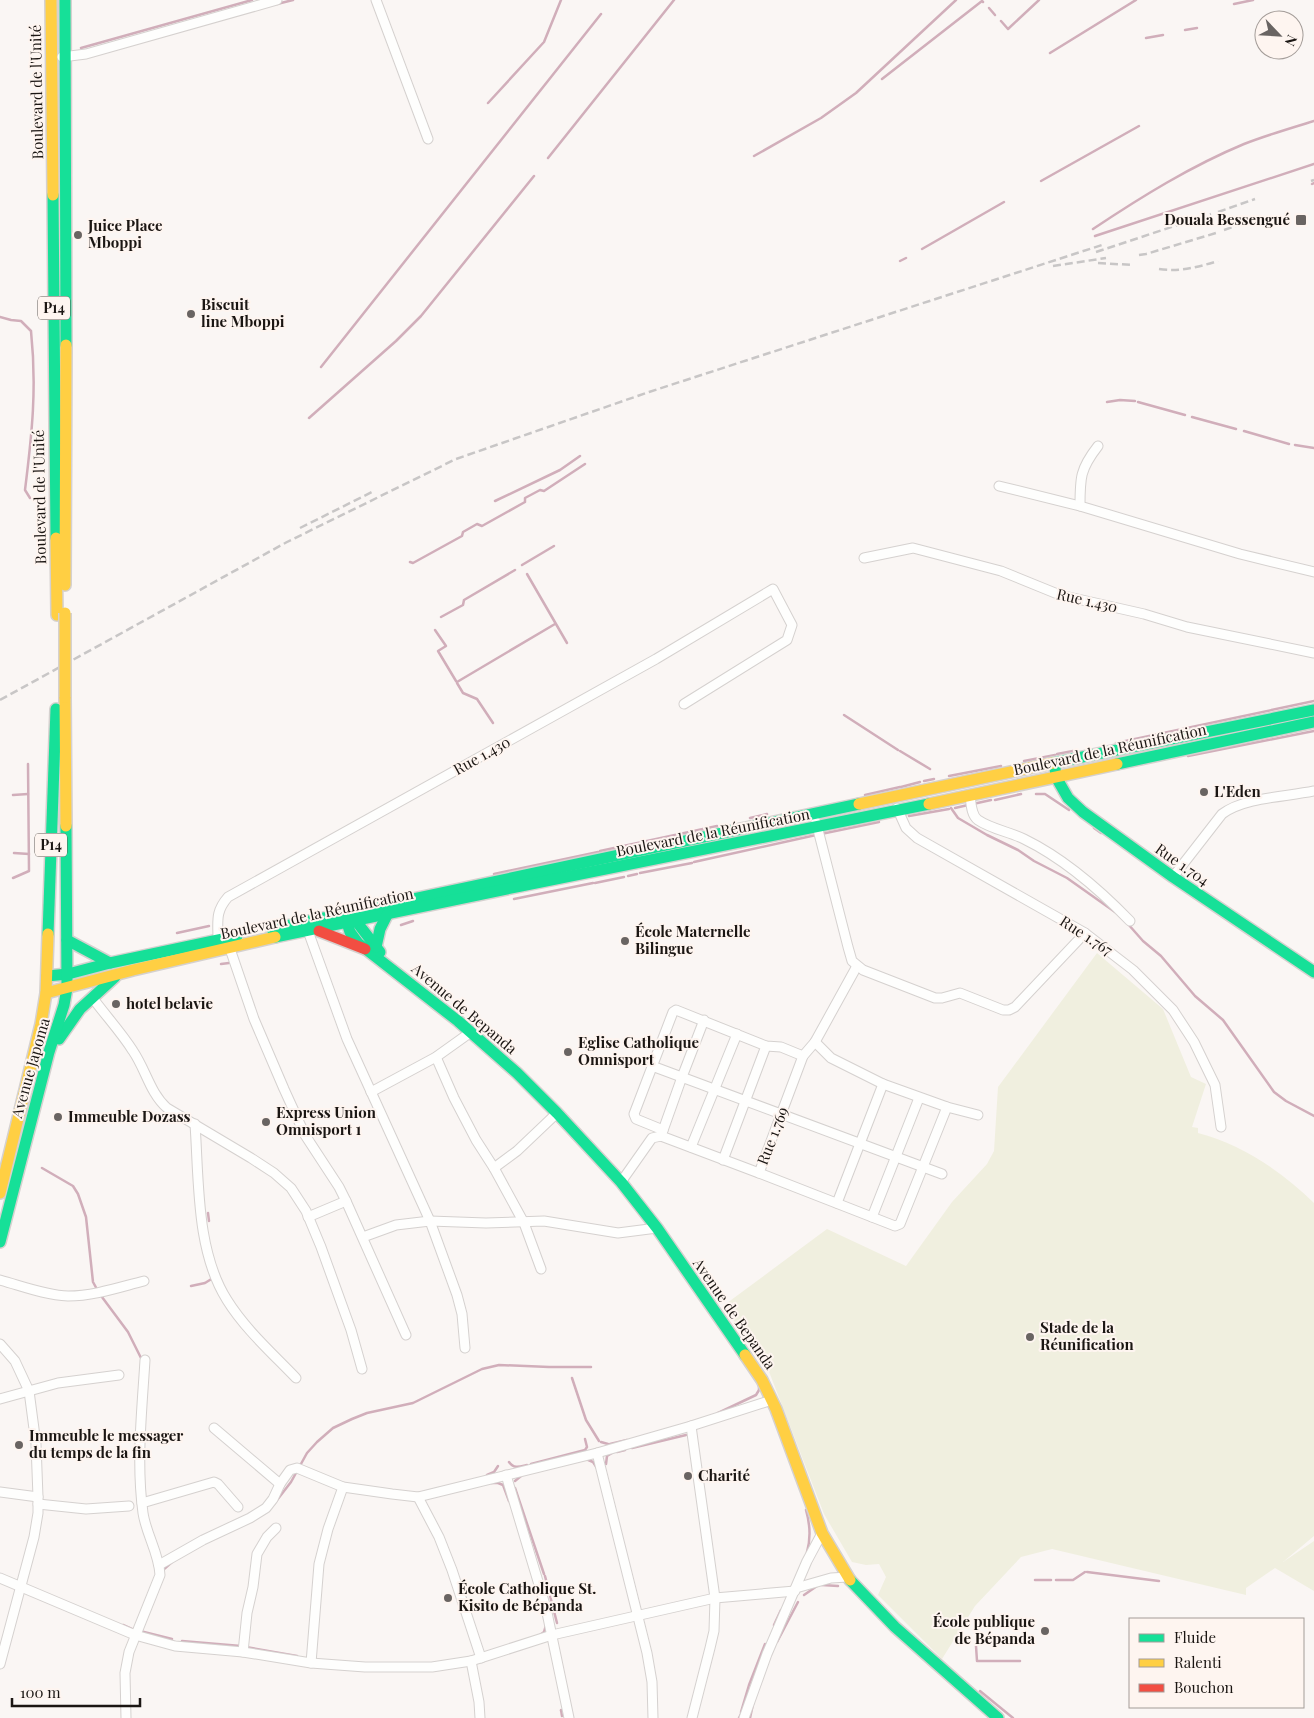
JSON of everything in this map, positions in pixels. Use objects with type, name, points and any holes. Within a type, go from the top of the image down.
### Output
[{"type":"main road","name":"Boulevard de l'Unité","points":[[51,0],[54,410],[61,614]]},
{"type":"main road","name":"Boulevard de l'Unité","points":[[46,993],[49,894],[61,697],[65,0]]},
{"type":"main road","name":"P14","points":[[61,697],[67,988]]},
{"type":"main road","points":[[47,976],[68,974],[110,963],[350,917],[1054,763],[1314,710]]},
{"type":"main road","name":"Boulevard de la Réunification","points":[[46,993],[225,942],[312,931],[350,917],[387,915],[521,886],[898,811],[1314,722]]},
{"type":"main road","name":"Rue 1.704","points":[[1054,763],[1056,776],[1074,805],[1111,834],[1314,972]]},
{"type":"main road","points":[[312,931],[371,948],[387,915]]},
{"type":"main road","name":"Avenue de Bepanda","points":[[350,917],[354,938],[371,948],[387,965],[471,1032],[516,1073],[557,1113],[621,1182],[657,1228],[752,1366],[772,1400],[822,1532],[848,1577],[895,1627],[998,1718]]},
{"type":"main road","points":[[67,940],[110,963]]},
{"type":"main road","points":[[49,1052],[71,1021],[92,997],[119,973]]},
{"type":"main road","name":"Avenue Japoma","points":[[0,1242],[67,988]]},
{"type":"main road","name":"Avenue Japoma","points":[[0,1193],[41,1024],[46,993]]},
{"type":"main road","points":[[14,1139],[26,1142]]},
{"type":"street","points":[[52,57],[86,54],[277,0]]},
{"type":"street","points":[[376,0],[428,139]]},
{"type":"street","points":[[1080,506],[1083,468],[1098,446]]},
{"type":"street","points":[[998,486],[1080,506],[1240,554],[1314,572]]},
{"type":"street","name":"Rue 1.430","points":[[864,558],[913,548],[1001,571],[1060,595],[1144,614],[1187,627],[1314,653]]},
{"type":"street","name":"Rue 1.430","points":[[406,1335],[339,1187],[305,1135],[254,1020],[217,916],[228,897],[656,659],[773,590],[792,626],[787,640],[684,704]]},
{"type":"street","points":[[1173,877],[1222,814],[1229,809],[1250,803],[1313,793]]},
{"type":"street","points":[[970,795],[973,811],[977,819],[1024,839],[1064,863],[1083,877],[1130,921]]},
{"type":"street","name":"Rue 1.767","points":[[894,798],[906,828],[917,838],[1086,933],[1133,970],[1173,1010],[1194,1042],[1215,1085],[1221,1127]]},
{"type":"street","points":[[814,815],[852,961],[863,970],[935,998],[960,993],[1003,1010],[1009,1010],[1086,933]]},
{"type":"street","points":[[312,931],[344,1031],[430,1221],[457,1295],[462,1314],[465,1348]]},
{"type":"street","name":"Rue 1.769","points":[[857,966],[815,1042],[803,1056],[759,1174],[895,1226],[900,1224],[923,1167]]},
{"type":"street","points":[[92,997],[137,1056],[156,1097],[167,1108],[251,1158],[284,1182],[300,1200],[308,1216],[351,1330],[362,1370]]},
{"type":"street","points":[[759,1174],[691,1147],[634,1117],[652,1066],[673,1012],[676,1010],[766,1046],[781,1048],[803,1056]]},
{"type":"street","points":[[621,1182],[652,1138],[662,1133],[704,1020]]},
{"type":"street","points":[[371,1092],[436,1057],[471,1032]]},
{"type":"street","points":[[691,1147],[737,1034]]},
{"type":"street","points":[[815,1042],[840,1064],[883,1084],[919,1098],[978,1115]]},
{"type":"street","points":[[723,1160],[766,1046]]},
{"type":"street","points":[[436,1057],[454,1098],[476,1140],[494,1168],[524,1223],[541,1269]]},
{"type":"street","points":[[652,1066],[942,1174]]},
{"type":"street","points":[[837,1203],[883,1084]]},
{"type":"street","points":[[872,1217],[919,1098]]},
{"type":"street","points":[[923,1167],[947,1107]]},
{"type":"street","points":[[494,1168],[517,1152],[557,1113]]},
{"type":"street","points":[[195,1124],[200,1202],[206,1246],[214,1276],[227,1301],[241,1320],[296,1378]]},
{"type":"street","points":[[308,1216],[346,1201]]},
{"type":"street","points":[[362,1237],[396,1225],[430,1221],[486,1224],[554,1222],[618,1233],[657,1228]]},
{"type":"street","points":[[0,1280],[40,1292],[69,1296],[108,1290],[144,1281]]},
{"type":"street","points":[[0,1344],[15,1361],[29,1390],[35,1436],[38,1500],[34,1537],[0,1664]]},
{"type":"street","points":[[126,1718],[125,1673],[129,1652],[160,1575],[142,1503],[140,1442],[145,1360]]},
{"type":"street","points":[[0,1399],[58,1383],[119,1375]]},
{"type":"street","points":[[159,1565],[266,1508],[280,1484],[293,1468],[343,1487],[418,1496],[596,1453],[691,1426],[772,1400]]},
{"type":"street","points":[[691,1426],[715,1598],[714,1631],[692,1718]]},
{"type":"street","points":[[214,1428],[280,1484]]},
{"type":"street","points":[[596,1453],[638,1615],[652,1682],[653,1718]]},
{"type":"street","points":[[506,1475],[536,1572],[552,1635],[569,1718]]},
{"type":"street","points":[[142,1503],[214,1482],[218,1484],[238,1508]]},
{"type":"street","points":[[311,1663],[319,1564],[325,1537],[343,1487]]},
{"type":"street","points":[[0,1492],[86,1509],[129,1506]]},
{"type":"street","points":[[418,1496],[439,1537],[452,1570],[481,1658]]},
{"type":"street","points":[[244,1652],[247,1613],[253,1587],[256,1554],[267,1537],[276,1528]]},
{"type":"street","points":[[744,1718],[766,1654],[807,1561],[822,1532]]},
{"type":"street","points":[[0,1578],[135,1635],[175,1646],[244,1652],[311,1663],[365,1667],[432,1667],[471,1661],[552,1635],[715,1598],[796,1589],[831,1578],[848,1577]]},
{"type":"street","points":[[471,1661],[479,1702],[480,1718]]},
{"type":"green space","name":"Stade de la Réunification","points":[[1097,953],[1163,1009],[1191,1077],[1206,1084],[1192,1127],[1198,1128],[1198,1133],[1230,1144],[1260,1160],[1289,1181],[1314,1203],[1314,1536],[1283,1562],[1314,1541],[1314,1591],[1275,1568],[1246,1588],[1246,1595],[1052,1549],[1021,1557],[975,1606],[942,1659],[878,1595],[886,1577],[879,1564],[866,1565],[852,1562],[824,1514],[768,1369],[723,1306],[827,1229],[906,1266],[952,1202],[987,1164],[994,1151],[998,1087]]},
{"type":"waterway","points":[[81,48],[252,0]]},
{"type":"waterway","points":[[277,4],[293,0]]},
{"type":"waterway","points":[[488,103],[544,42],[561,0]]},
{"type":"waterway","points":[[548,158],[674,0]]},
{"type":"waterway","points":[[754,156],[821,118],[856,93],[956,0]]},
{"type":"waterway","points":[[1001,21],[1008,29],[1039,0]]},
{"type":"waterway","points":[[1050,53],[1136,0]]},
{"type":"waterway","points":[[1234,4],[1253,0]]},
{"type":"waterway","points":[[882,79],[983,2]]},
{"type":"waterway","points":[[989,8],[995,15]]},
{"type":"waterway","points":[[321,367],[601,14]]},
{"type":"waterway","points":[[1185,30],[1197,28]]},
{"type":"waterway","points":[[1146,38],[1163,35]]},
{"type":"waterway","points":[[1093,229],[1148,194],[1205,162],[1253,141],[1314,121]]},
{"type":"waterway","points":[[1041,181],[1139,126]]},
{"type":"waterway","points":[[1095,236],[1314,164]]},
{"type":"waterway","points":[[309,418],[396,341],[421,316],[534,176]]},
{"type":"waterway","points":[[922,249],[1004,202]]},
{"type":"waterway","points":[[900,261],[906,258]]},
{"type":"waterway","points":[[0,317],[21,321],[31,331],[34,372],[33,411],[25,490],[30,498]]},
{"type":"waterway","points":[[1107,402],[1120,400],[1135,401]]},
{"type":"waterway","points":[[1138,402],[1185,415]]},
{"type":"waterway","points":[[1192,417],[1236,429]]},
{"type":"waterway","points":[[1244,431],[1289,444]]},
{"type":"waterway","points":[[1295,445],[1314,448]]},
{"type":"waterway","points":[[495,501],[560,470],[580,456]]},
{"type":"waterway","points":[[410,562],[413,563],[462,536],[463,532],[477,524],[482,526],[525,502],[525,498],[540,490],[544,491],[585,464]]},
{"type":"waterway","points":[[522,565],[554,546]]},
{"type":"waterway","points":[[441,617],[463,605],[464,600],[515,570]]},
{"type":"waterway","points":[[527,574],[567,643]]},
{"type":"waterway","points":[[457,682],[555,624]]},
{"type":"waterway","points":[[435,630],[446,646],[438,651],[456,681]]},
{"type":"waterway","points":[[457,683],[463,693],[477,699],[493,723]]},
{"type":"waterway","points":[[1116,743],[1314,701]]},
{"type":"waterway","points":[[844,715],[898,750]]},
{"type":"waterway","points":[[1188,756],[1314,731]]},
{"type":"waterway","points":[[900,751],[930,769]]},
{"type":"waterway","points":[[1057,754],[1073,751]]},
{"type":"waterway","points":[[1024,761],[1055,755]]},
{"type":"waterway","points":[[13,878],[29,871],[28,764]]},
{"type":"waterway","points":[[949,776],[1001,766]]},
{"type":"waterway","points":[[924,781],[934,779]]},
{"type":"waterway","points":[[901,787],[920,782]]},
{"type":"waterway","points":[[865,795],[900,787]]},
{"type":"waterway","points":[[13,795],[28,794]]},
{"type":"waterway","points":[[995,800],[1021,794]]},
{"type":"waterway","points":[[1036,794],[1045,794],[1069,810]]},
{"type":"waterway","points":[[973,804],[991,800]]},
{"type":"waterway","points":[[955,808],[968,805]]},
{"type":"waterway","points":[[951,808],[958,818],[1067,878],[1115,912]]},
{"type":"waterway","points":[[909,816],[949,809]]},
{"type":"waterway","points":[[750,818],[767,814]]},
{"type":"waterway","points":[[821,834],[879,822]]},
{"type":"waterway","points":[[600,851],[717,826]]},
{"type":"waterway","points":[[1094,828],[1101,833]]},
{"type":"waterway","points":[[694,862],[816,835]]},
{"type":"waterway","points":[[494,874],[598,852]]},
{"type":"waterway","points":[[14,853],[29,854]]},
{"type":"waterway","points":[[640,873],[692,863]]},
{"type":"waterway","points":[[628,876],[637,874]]},
{"type":"waterway","points":[[595,883],[624,877]]},
{"type":"waterway","points":[[514,899],[593,883]]},
{"type":"waterway","points":[[401,925],[413,921]]},
{"type":"waterway","points":[[1128,924],[1143,941],[1161,956],[1195,996],[1223,1020],[1274,1092],[1286,1101],[1314,1116]]},
{"type":"waterway","points":[[177,933],[209,926]]},
{"type":"waterway","points":[[221,964],[229,963]]},
{"type":"waterway","points":[[42,1168],[73,1186],[78,1194],[86,1217],[93,1282],[128,1332],[142,1360]]},
{"type":"waterway","points":[[208,1213],[209,1221]]},
{"type":"waterway","points":[[191,1286],[205,1283],[213,1278]]},
{"type":"waterway","points":[[274,1504],[291,1482],[307,1453],[317,1442],[333,1428],[352,1419],[367,1413],[413,1403],[482,1369],[499,1365],[591,1367]]},
{"type":"waterway","points":[[572,1378],[586,1420],[599,1441]]},
{"type":"waterway","points":[[718,1413],[756,1395],[759,1386]]},
{"type":"waterway","points":[[632,1448],[686,1435]]},
{"type":"waterway","points":[[531,1464],[585,1450],[587,1447],[585,1439]]},
{"type":"waterway","points":[[610,1444],[627,1440]]},
{"type":"waterway","points":[[601,1442],[608,1444]]},
{"type":"waterway","points":[[617,1452],[625,1450]]},
{"type":"waterway","points":[[606,1464],[607,1456],[612,1453]]},
{"type":"waterway","points":[[586,1459],[593,1462],[597,1468]]},
{"type":"waterway","points":[[509,1462],[515,1467],[527,1465]]},
{"type":"waterway","points":[[487,1475],[494,1472],[498,1466]]},
{"type":"waterway","points":[[515,1481],[521,1476]]},
{"type":"waterway","points":[[491,1483],[503,1485],[509,1501]]},
{"type":"waterway","points":[[515,1488],[544,1574]]},
{"type":"waterway","points":[[806,1510],[810,1531],[807,1552]]},
{"type":"waterway","points":[[163,1570],[172,1562]]},
{"type":"waterway","points":[[1056,1580],[1073,1580],[1085,1572]]},
{"type":"waterway","points":[[1087,1572],[1159,1581]]},
{"type":"waterway","points":[[545,1576],[557,1623]]},
{"type":"waterway","points":[[1035,1580],[1051,1580]]},
{"type":"waterway","points":[[822,1585],[838,1586]]},
{"type":"waterway","points":[[804,1595],[817,1586]]},
{"type":"waterway","points":[[777,1642],[798,1602]]},
{"type":"waterway","points":[[774,1625],[781,1610]]},
{"type":"waterway","points":[[123,1625],[134,1630]]},
{"type":"waterway","points":[[540,1635],[544,1632],[546,1625]]},
{"type":"waterway","points":[[140,1631],[172,1639]]},
{"type":"waterway","points":[[182,1641],[241,1646]]},
{"type":"waterway","points":[[741,1712],[765,1644]]},
{"type":"waterway","points":[[976,1646],[977,1661],[1020,1661]]},
{"type":"waterway","points":[[246,1647],[297,1656]]},
{"type":"waterway","points":[[980,1691],[1013,1718]]},
{"type":"waterway","points":[[750,1718],[753,1704]]},
{"type":"waterway","points":[[561,1710],[562,1716]]},
{"type":"waterway","points":[[739,1718],[741,1714]]},
{"type":"railway","points":[[1218,212],[1255,199]]},
{"type":"railway","points":[[1096,252],[1211,214]]},
{"type":"railway","points":[[1224,230],[1262,217]]},
{"type":"railway","points":[[1139,255],[1216,233]]},
{"type":"railway","points":[[0,700],[287,542],[456,459],[649,392],[1102,245]]},
{"type":"railway","points":[[1053,266],[1106,258]]},
{"type":"railway","points":[[1159,269],[1182,269],[1218,261]]},
{"type":"railway","points":[[1098,263],[1133,265]]},
{"type":"railway","points":[[300,528],[374,491]]},
{"type":"traffic: fast","points":[[65,0],[66,345]]},
{"type":"traffic: fast","points":[[53,195],[56,538]]},
{"type":"traffic: fast","points":[[48,934],[56,709]]},
{"type":"traffic: fast","points":[[1053,763],[1314,710]]},
{"type":"traffic: fast","points":[[1117,764],[1314,722]]},
{"type":"traffic: fast","points":[[1055,768],[1056,777],[1068,798],[1083,812],[1173,877],[1314,972]]},
{"type":"traffic: fast","points":[[272,929],[859,804]]},
{"type":"traffic: fast","points":[[275,937],[929,804]]},
{"type":"traffic: fast","points":[[0,1242],[67,988],[66,826]]},
{"type":"traffic: fast","points":[[344,913],[350,932],[358,943],[458,1021],[517,1073],[621,1182],[657,1228],[745,1355]]},
{"type":"traffic: fast","points":[[354,913],[356,921],[380,952]]},
{"type":"traffic: fast","points":[[376,947],[380,929],[387,915]]},
{"type":"traffic: fast","points":[[47,976],[68,974],[110,963],[237,936]]},
{"type":"traffic: fast","points":[[67,940],[110,963]]},
{"type":"traffic: fast","points":[[59,1039],[80,1009],[115,977]]},
{"type":"traffic: fast","points":[[850,1580],[895,1627],[998,1718]]},
{"type":"traffic: slow","points":[[51,0],[53,195]]},
{"type":"traffic: slow","points":[[65,585],[66,345]]},
{"type":"traffic: slow","points":[[56,538],[57,615]]},
{"type":"traffic: slow","points":[[65,613],[65,697]]},
{"type":"traffic: slow","points":[[65,697],[66,826]]},
{"type":"traffic: slow","points":[[859,804],[1053,763]]},
{"type":"traffic: slow","points":[[929,804],[1117,764]]},
{"type":"traffic: slow","points":[[0,1193],[41,1024],[46,993],[48,934]]},
{"type":"traffic: slow","points":[[46,993],[133,970],[275,937]]},
{"type":"traffic: slow","points":[[745,1355],[762,1380],[776,1409],[822,1533],[850,1580]]},
{"type":"traffic: jam","points":[[319,931],[365,949]]},
{"type":"place","name":"Douala Bessengué","points":[[1301,220]]},
{"type":"place","name":"Juice Place Mboppi","points":[[78,235]]},
{"type":"place","name":"Biscuit line Mboppi","points":[[191,314]]},
{"type":"place","name":"L'Eden","points":[[1204,792]]},
{"type":"place","name":"École Maternelle Bilingue","points":[[625,941]]},
{"type":"place","name":"hotel belavie","points":[[116,1004]]},
{"type":"place","name":"Eglise Catholique Omnisport","points":[[568,1052]]},
{"type":"place","name":"Immeuble Dozass","points":[[58,1117]]},
{"type":"place","name":"Express Union Omnisport 1","points":[[266,1122]]},
{"type":"place","name":"Stade de la Réunification","points":[[1030,1337]]},
{"type":"place","name":"Immeuble le messager du temps de la fin","points":[[19,1445]]},
{"type":"place","name":"Charité","points":[[688,1476]]},
{"type":"place","name":"École Catholique St. Kisito de Bépanda","points":[[448,1598]]},
{"type":"place","name":"École publique de Bépanda","points":[[1045,1631]]}]
